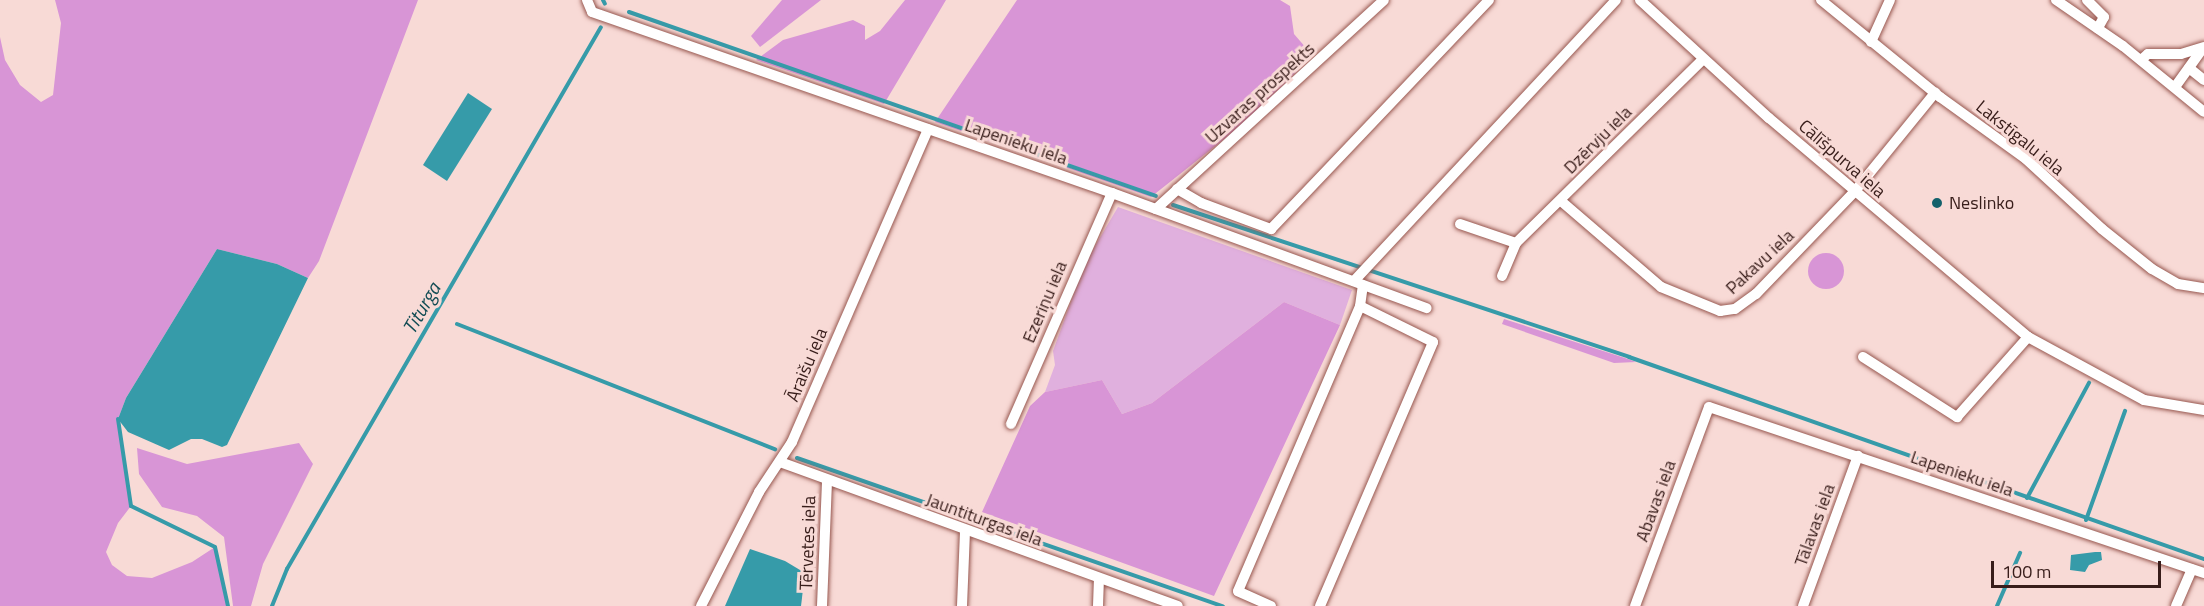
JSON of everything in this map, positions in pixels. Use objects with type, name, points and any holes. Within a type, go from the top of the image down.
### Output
[{"type":"street","name":"Lapenieku iela","points":[[587,0],[592,12],[1156,209],[1427,308]]},
{"type":"street","name":"Uzvaras prospekts","points":[[1156,209],[1384,0]]},
{"type":"street","points":[[1177,189],[1201,203],[1271,229],[1489,0]]},
{"type":"street","points":[[1271,606],[1238,591],[1360,306],[1358,283],[1616,0]]},
{"type":"street","name":"Cālīšpurva iela","points":[[1640,0],[1703,59],[2028,337],[2144,400],[2204,410]]},
{"type":"street","name":"Lakstīgalu iela","points":[[1821,0],[1935,93],[2026,159],[2102,230],[2152,269],[2178,284],[2204,288]]},
{"type":"street","points":[[1871,42],[1890,0]]},
{"type":"street","points":[[2086,0],[2104,17],[2098,28]]},
{"type":"street","points":[[2059,1],[2141,60],[2204,112]]},
{"type":"street","points":[[2141,60],[2148,54],[2181,54],[2204,48]]},
{"type":"street","points":[[2175,87],[2204,48]]},
{"type":"street","name":"Dzērvju iela","points":[[1502,276],[1516,243],[1703,59]]},
{"type":"street","points":[[2189,68],[2204,80]]},
{"type":"street","name":"Pakavu iela","points":[[1561,201],[1661,287],[1720,311],[1735,309],[1756,294],[1855,191],[1935,93]]},
{"type":"street","name":"Āraišu iela","points":[[701,606],[759,492],[792,442],[928,129]]},
{"type":"street","name":"Ezeriņu iela","points":[[1011,424],[1112,194]]},
{"type":"street","points":[[1460,224],[1516,243]]},
{"type":"street","points":[[1320,606],[1432,342],[1360,306]]},
{"type":"street","points":[[1863,357],[1957,417],[2028,337]]},
{"type":"street","name":"Lapenieku iela","points":[[1709,407],[2204,573]]},
{"type":"street","name":"Abavas iela","points":[[1635,606],[1709,407]]},
{"type":"street","name":"Tālavas iela","points":[[1803,606],[1858,456]]},
{"type":"street","name":"Jauntiturgas iela","points":[[780,462],[827,482],[1178,606]]},
{"type":"street","name":"Tērvetes iela","points":[[822,606],[827,482]]},
{"type":"street","points":[[962,606],[965,531]]},
{"type":"street","points":[[2176,606],[2192,569]]},
{"type":"street","points":[[1098,606],[1099,579]]},
{"type":"shaded area","points":[[55,0],[418,0],[319,261],[308,278],[277,264],[217,249],[126,398],[118,419],[131,506],[118,523],[106,552],[112,565],[127,576],[152,578],[192,562],[215,547],[228,606],[0,606],[0,37],[5,60],[20,85],[41,102],[53,95],[61,23]]},
{"type":"shaded area","points":[[782,0],[821,0],[760,47],[751,36]]},
{"type":"shaded area","points":[[905,0],[946,0],[884,104],[756,60],[783,40],[853,20],[865,26],[865,40],[880,31]]},
{"type":"shaded area","points":[[1017,0],[1280,0],[1290,6],[1294,34],[1313,56],[1238,128],[1151,197],[935,122]]},
{"type":"shaded area","points":[[1118,207],[1352,290],[1340,325],[1284,302],[1152,403],[1122,414],[1102,380],[1045,392],[1055,365],[1053,351],[1085,263]]},
{"type":"shaded area","points":[[1826,253],[1839,258],[1844,271],[1839,284],[1826,289],[1813,284],[1808,271],[1813,258]]},
{"type":"shaded area","points":[[1284,302],[1340,325],[1214,596],[982,512],[1030,406],[1045,392],[1102,380],[1122,414],[1152,403]]},
{"type":"shaded area","points":[[1504,319],[1636,362],[1614,363],[1502,324]]},
{"type":"shaded area","points":[[299,443],[313,464],[263,564],[251,606],[233,606],[224,537],[197,516],[162,507],[139,474],[137,448],[187,464]]},
{"type":"water","points":[[468,93],[492,109],[447,181],[423,165]]},
{"type":"water","points":[[217,249],[277,264],[308,278],[227,445],[222,447],[202,439],[191,439],[169,450],[128,432],[118,419],[126,398]]},
{"type":"water","points":[[750,549],[785,561],[805,573],[801,606],[725,606]]},
{"type":"water","points":[[2101,552],[2102,560],[2089,565],[2085,572],[2070,570],[2071,555]]},
{"type":"waterway","name":"Titurga","points":[[603,0],[605,4]]},
{"type":"waterway","points":[[629,12],[1156,196]]},
{"type":"waterway","name":"Titurga","points":[[272,606],[287,569],[601,27]]},
{"type":"waterway","points":[[1173,205],[1629,357],[2204,559]]},
{"type":"waterway","points":[[457,324],[775,449]]},
{"type":"waterway","points":[[2027,498],[2089,383]]},
{"type":"waterway","points":[[2086,520],[2125,411]]},
{"type":"waterway","points":[[118,419],[131,506],[215,547],[228,606]]},
{"type":"waterway","points":[[797,458],[1223,606]]},
{"type":"waterway","points":[[1997,606],[2020,553]]},
{"type":"place","name":"Neslinko","points":[[1937,203]]}]
